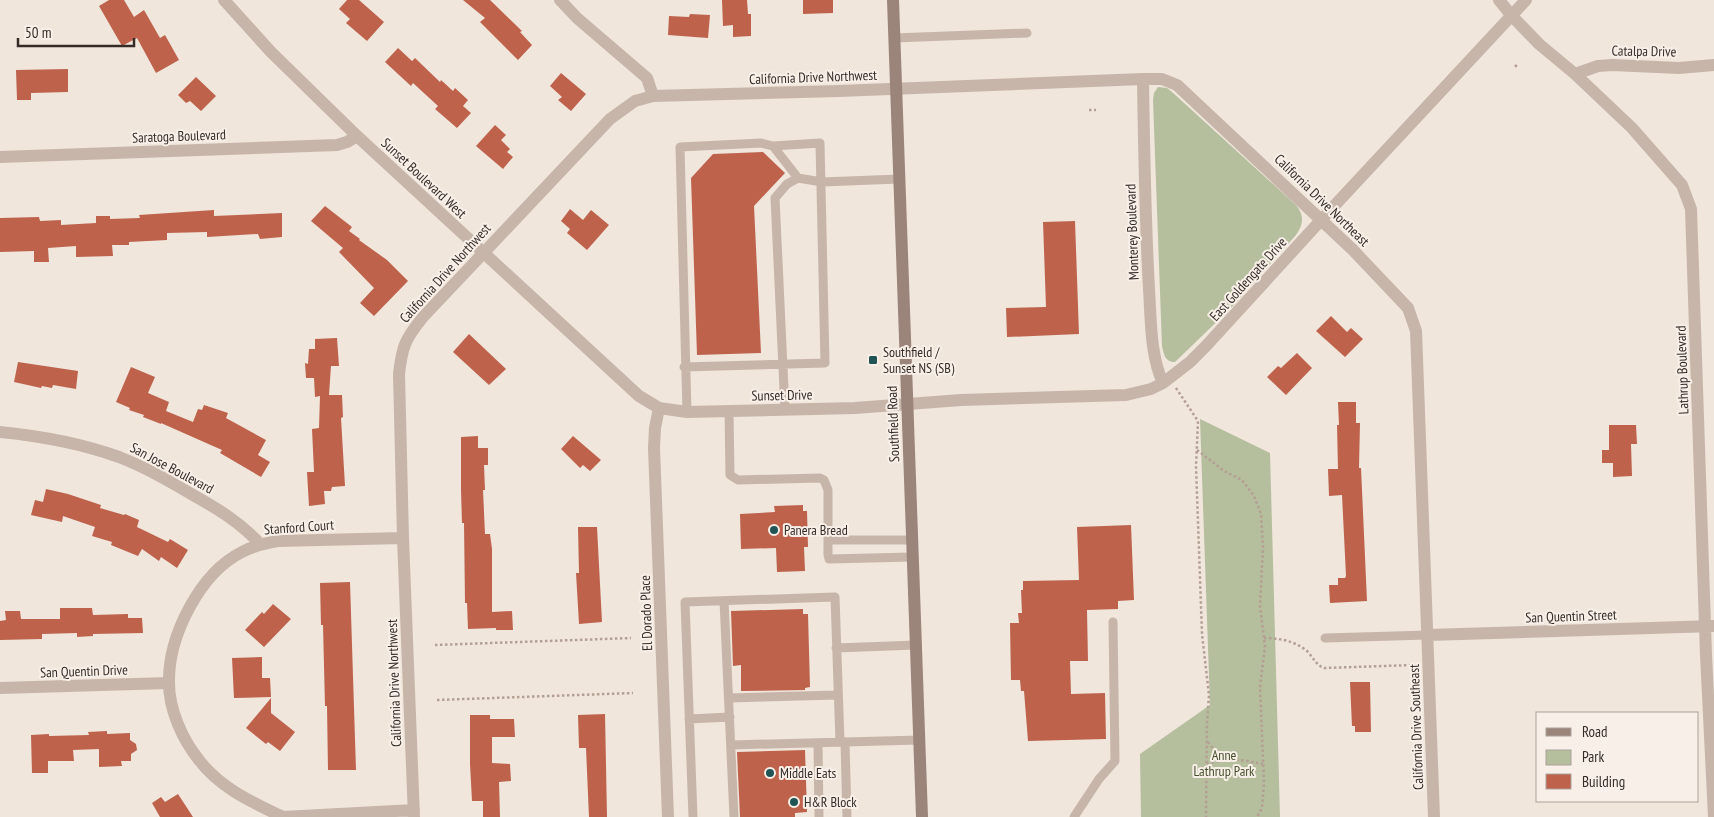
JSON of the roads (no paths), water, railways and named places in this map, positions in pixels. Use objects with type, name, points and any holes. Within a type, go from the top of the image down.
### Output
[{"type":"main road","name":"Southfield Road","points":[[893,0],[922,817]]},
{"type":"street","name":"Sunset Boulevard West","points":[[224,0],[271,52],[357,136],[639,396],[659,408]]},
{"type":"street","points":[[560,0],[577,18],[647,78],[653,96]]},
{"type":"street","name":"Lathrup Boulevard","points":[[1499,0],[1538,44],[1576,74],[1632,128],[1682,185],[1691,209],[1710,627],[1714,817]]},
{"type":"street","name":"East Goldengate Drive","points":[[907,403],[1126,395],[1169,383],[1226,326],[1322,219],[1526,0]]},
{"type":"street","name":"Catalpa Drive","points":[[1576,74],[1598,66],[1612,65],[1679,68],[1714,65]]},
{"type":"street","name":"Monterey Boulevard","points":[[1143,79],[1146,228],[1152,327],[1157,367],[1169,383]]},
{"type":"street","name":"California Drive Northeast","points":[[896,89],[1162,79],[1177,85],[1322,219],[1408,308],[1416,331],[1428,636]]},
{"type":"street","name":"California Drive Northwest","points":[[414,814],[403,538],[399,374],[401,353],[408,336],[422,317],[484,254],[610,119],[635,101],[653,96],[896,89]]},
{"type":"street","name":"Saratoga Boulevard","points":[[0,157],[336,145],[347,142],[357,136]]},
{"type":"street","name":"Sunset Drive","points":[[659,408],[686,412],[856,408],[907,403]]},
{"type":"street","name":"El Dorado Place","points":[[659,408],[654,448],[668,817]]},
{"type":"street","name":"San Jose Boulevard","points":[[0,432],[55,439],[119,457],[148,470],[222,511],[250,532],[260,544]]},
{"type":"street","name":"Stanford Court","points":[[403,538],[278,541],[260,544],[240,552],[218,570],[196,594],[183,619],[172,650],[168,683],[173,708],[184,738],[199,760],[218,780],[244,798],[283,817],[414,814]]},
{"type":"street","name":"San Quentin Street","points":[[1428,636],[1710,627]]},
{"type":"street","name":"California Drive Southeast","points":[[1428,636],[1434,817]]},
{"type":"street","name":"San Quentin Drive","points":[[0,688],[168,683]]},
{"type":"lane","points":[[894,38],[1028,33]]},
{"type":"lane","points":[[684,367],[826,363],[820,144],[772,146],[761,143],[680,146],[684,367],[686,412]]},
{"type":"lane","points":[[772,146],[798,178]]},
{"type":"lane","points":[[785,410],[775,198],[787,184],[798,178],[822,182],[899,179]]},
{"type":"lane","points":[[729,411],[730,474],[738,480],[820,478],[824,480],[828,490],[828,555],[830,559],[912,557]]},
{"type":"lane","points":[[828,540],[912,540]]},
{"type":"lane","points":[[693,817],[685,602],[835,598],[838,695],[847,817]]},
{"type":"lane","points":[[724,601],[734,817]]},
{"type":"lane","points":[[1074,817],[1099,779],[1115,761],[1112,622]]},
{"type":"lane","points":[[1325,638],[1428,636]]},
{"type":"lane","points":[[836,648],[916,645]]},
{"type":"lane","points":[[729,698],[838,695]]},
{"type":"lane","points":[[689,719],[730,717]]},
{"type":"lane","points":[[731,745],[919,740]]},
{"type":"lane","points":[[818,743],[819,817]]},
{"type":"place","name":"Southfield / Sunset NS (SB)","points":[[873,360]]},
{"type":"place","name":"Panera Bread","points":[[774,530]]},
{"type":"place","name":"Middle Eats","points":[[770,773]]},
{"type":"place","name":"H&R Block","points":[[794,802]]},
{"type":"park label","name":"Anne Lathrup Park","points":[[1224,764]]}]
